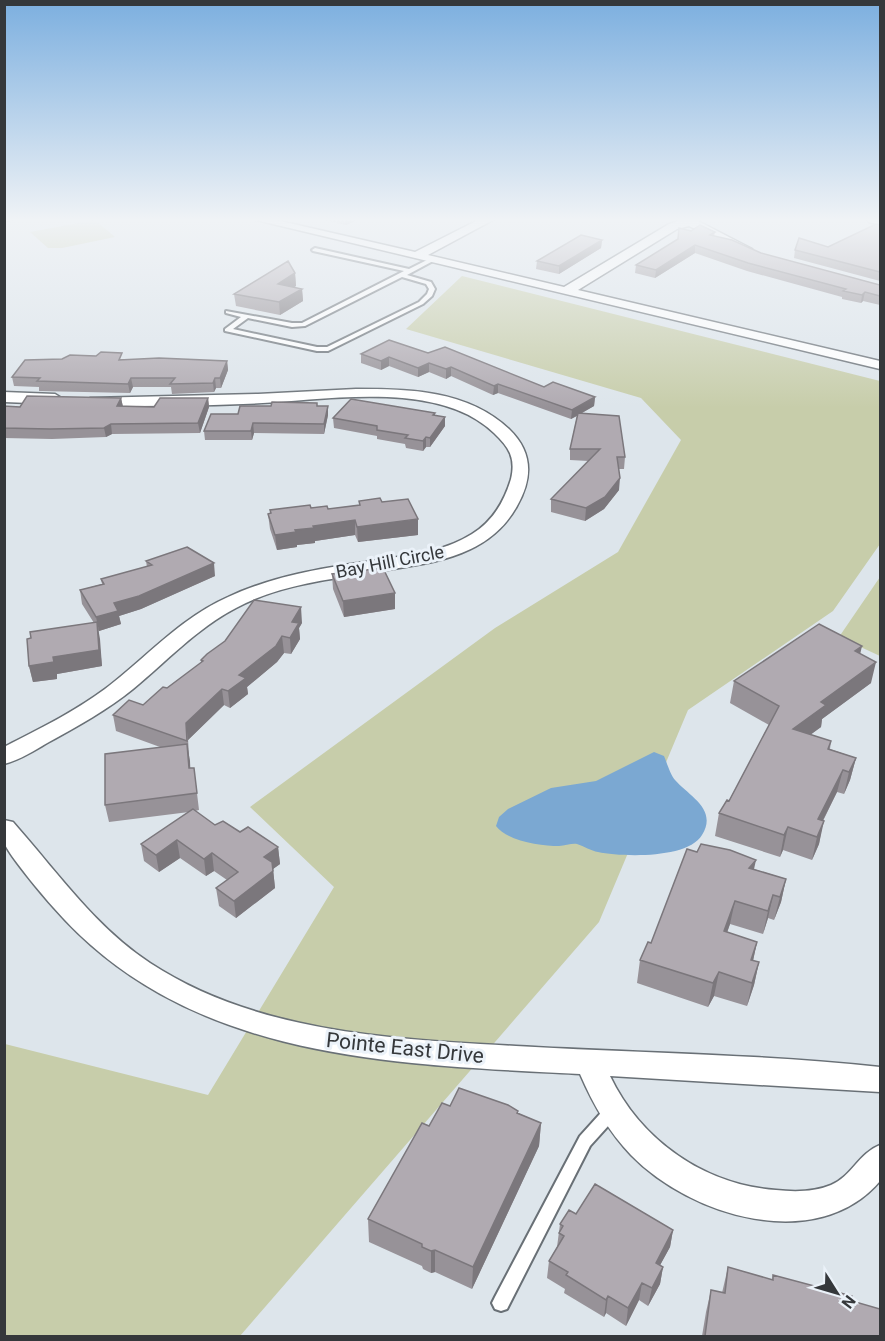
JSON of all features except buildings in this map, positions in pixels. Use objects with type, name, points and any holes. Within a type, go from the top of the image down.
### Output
[{"type":"street","points":[[530,283],[880,365]]},
{"type":"street","points":[[567,291],[581,283]]},
{"type":"street","name":"Bay Hill Circle","points":[[4,397],[156,401],[368,394],[426,397],[473,411],[493,421],[521,453],[522,466],[515,495],[499,522],[475,540],[424,559],[316,575],[278,585],[233,602],[178,635],[125,684],[86,711],[4,757]]},
{"type":"street","name":"Pointe East Drive","points":[[4,828],[26,850],[51,887],[99,940],[144,973],[214,1010],[261,1026],[334,1043],[440,1054],[589,1063],[795,1071],[880,1079]]},
{"type":"street","points":[[589,1063],[613,1110],[638,1142],[677,1175],[721,1197],[754,1204],[789,1206],[825,1201],[846,1193],[880,1159]]},
{"type":"lane","points":[[228,312],[292,325],[303,325],[386,283]]},
{"type":"lane","points":[[247,316],[227,330],[317,349],[328,349],[421,303],[430,295],[432,289],[428,283]]},
{"type":"lane","points":[[501,1303],[585,1140],[613,1110]]},
{"type":"green space","points":[[455,283],[488,283],[880,381],[880,544],[833,611],[688,710],[599,922],[240,1336],[5,1336],[5,1044],[208,1095],[334,887],[250,807],[495,628],[618,552],[681,440],[641,398],[406,329]]},
{"type":"green space","points":[[880,577],[880,656],[839,637]]},
{"type":"water","points":[[654,752],[664,756],[673,778],[704,810],[706,826],[702,835],[694,843],[669,852],[654,854],[609,854],[577,844],[552,846],[525,842],[508,835],[496,826],[499,817],[508,809],[551,788],[596,781]]}]
